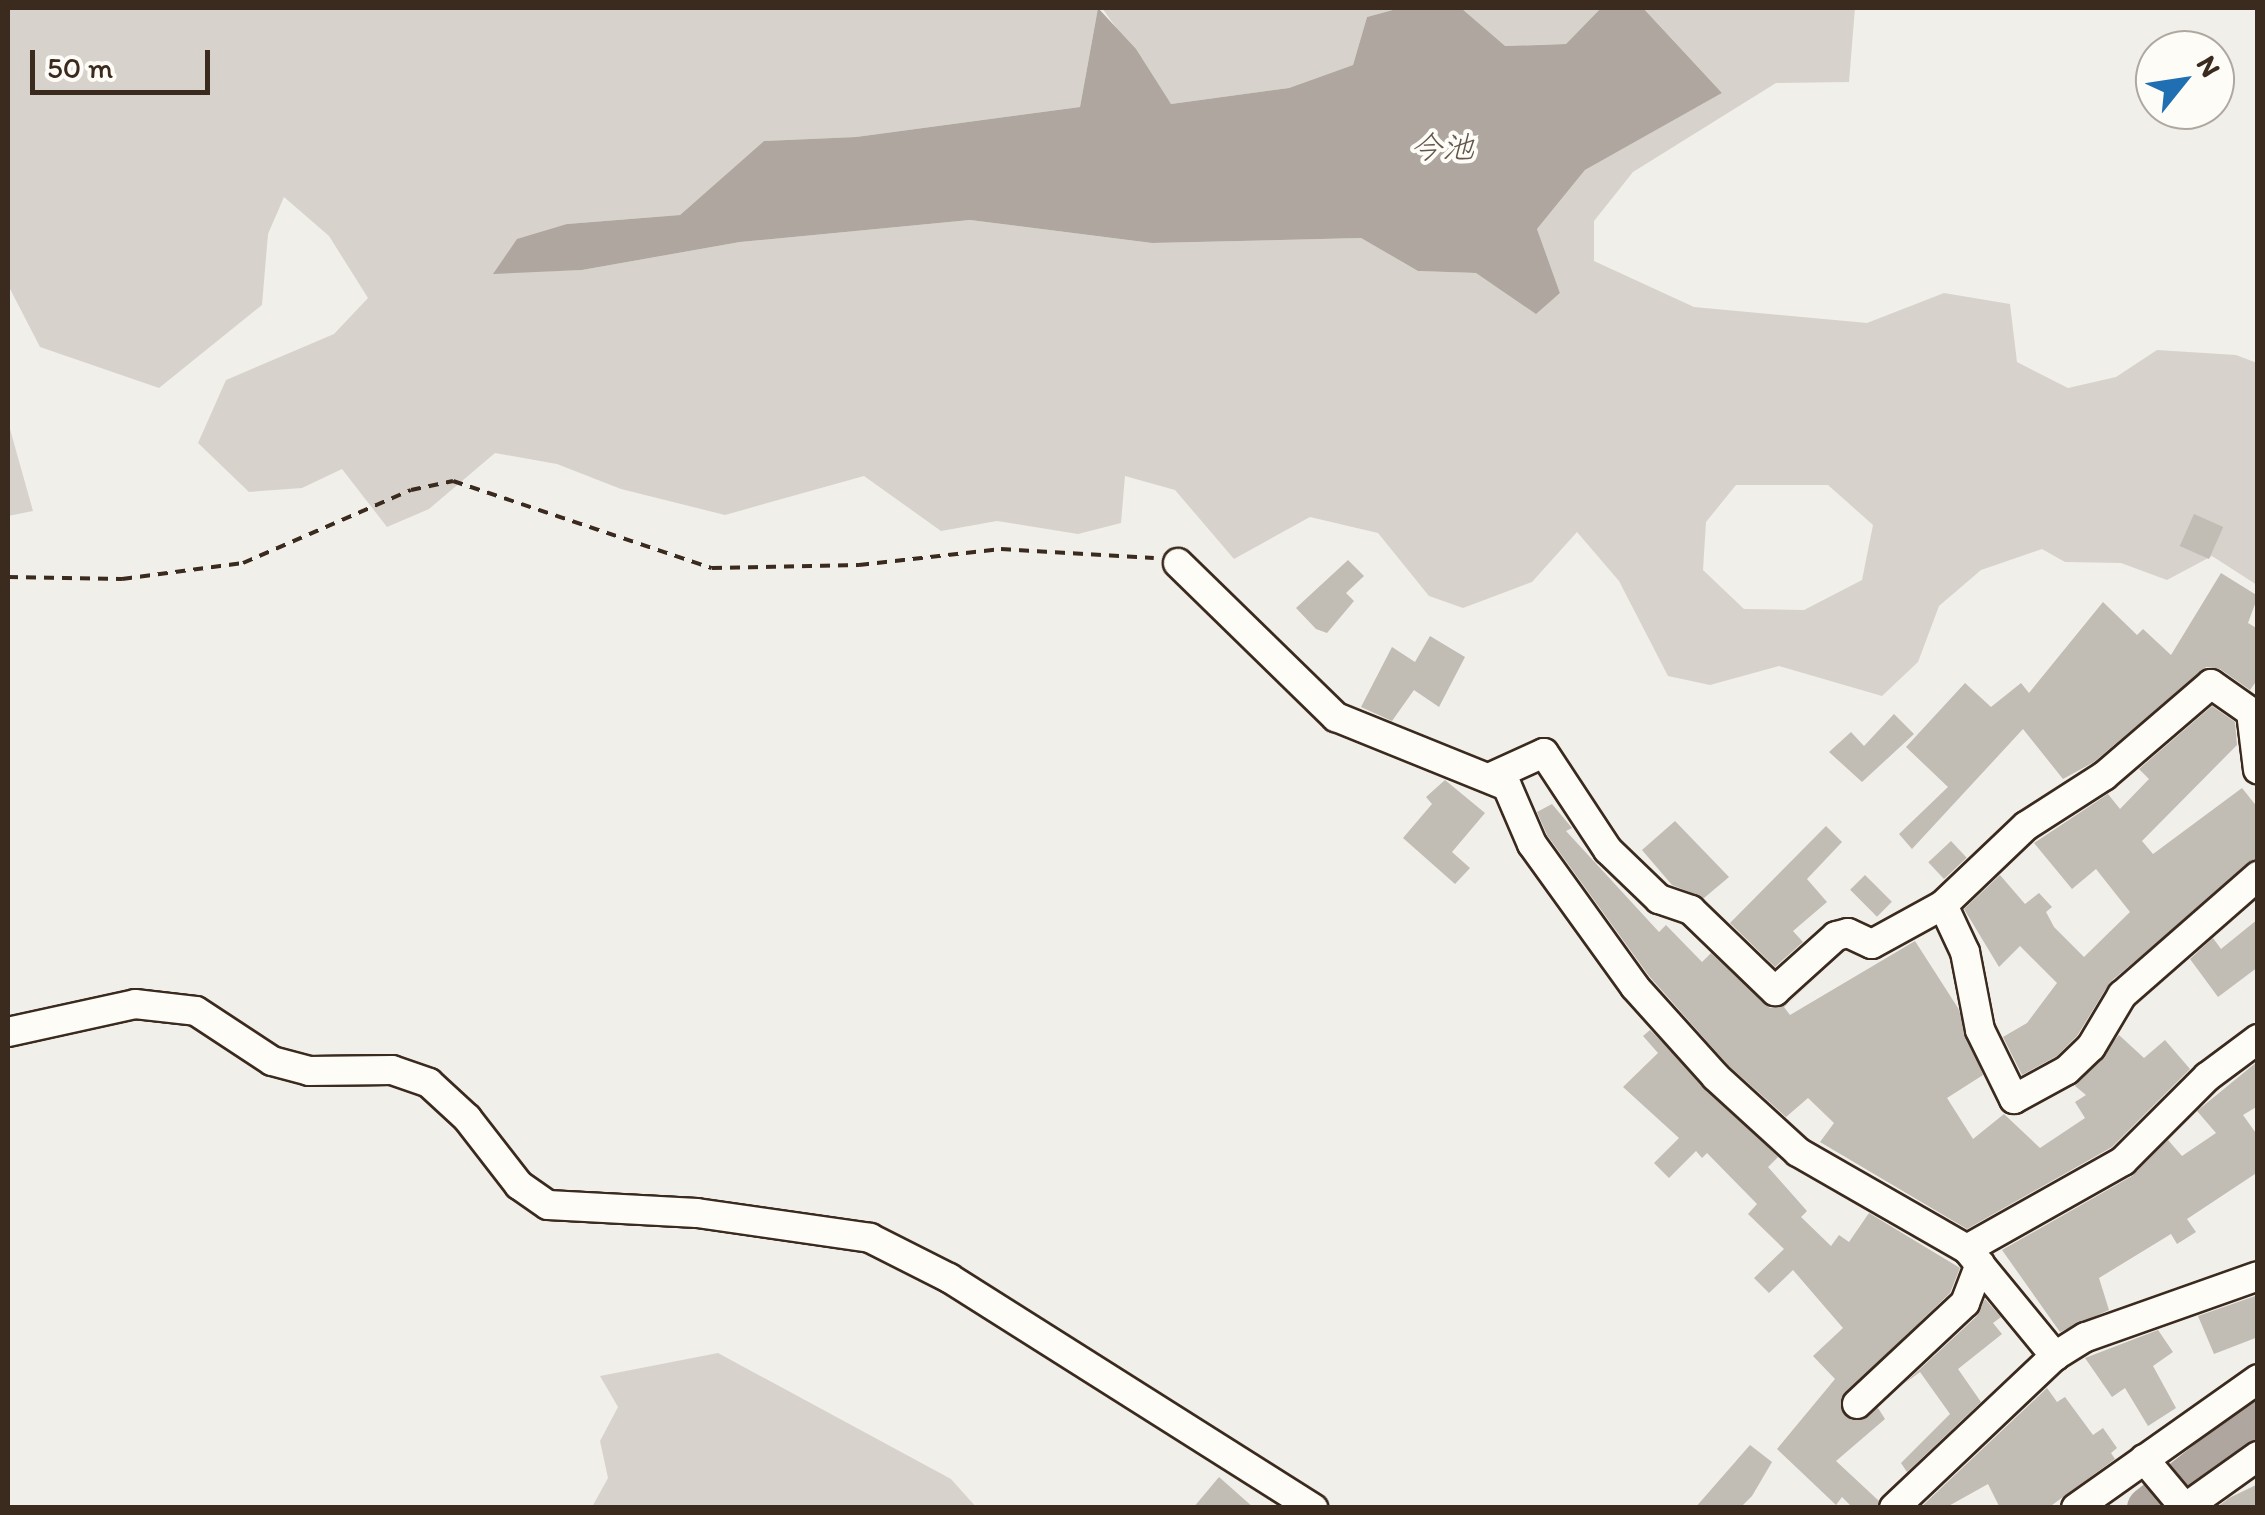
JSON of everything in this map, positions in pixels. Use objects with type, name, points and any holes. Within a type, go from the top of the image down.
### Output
[{"type":"street","points":[[1178,562],[1336,717],[1507,786],[1532,844],[1635,987],[1716,1076],[1798,1152],[1974,1257],[2056,1356]]},
{"type":"street","points":[[1491,778],[1544,753],[1608,850],[1659,899],[1691,910],[1775,991],[1836,936],[1848,932],[1872,944],[1943,906],[2026,826],[2104,776],[2211,684],[2252,712],[2258,770]]},
{"type":"street","points":[[1943,906],[1966,952],[1980,1030],[2014,1100],[2066,1070],[2091,1047],[2122,995],[2258,876]]},
{"type":"street","points":[[8,1032],[135,1004],[196,1011],[272,1061],[309,1071],[392,1070],[428,1083],[467,1118],[519,1185],[548,1205],[766,1220],[870,1238],[949,1278],[1313,1508]]},
{"type":"street","points":[[1857,1404],[1965,1303],[1974,1257],[2123,1161],[2207,1076],[2258,1039]]},
{"type":"street","points":[[1894,1508],[2056,1356],[2086,1337],[2258,1276]]},
{"type":"street","points":[[2076,1508],[2256,1383]]},
{"type":"street","points":[[2140,1466],[2182,1504],[2258,1456]]},
{"type":"street","points":[[2096,1508],[2140,1466]]},
{"type":"path","points":[[8,577],[122,579],[243,563],[411,490],[453,482],[712,568],[859,565],[1001,549],[1115,552],[1178,562]]},
{"type":"shaded area","points":[[8,8],[1098,8],[1080,107],[856,137],[764,141],[680,215],[567,224],[494,273],[582,270],[740,242],[970,220],[1152,243],[1361,238],[1418,271],[1476,273],[1536,313],[1560,293],[1537,229],[1585,170],[1722,93],[1643,8],[1855,8],[1849,82],[1776,83],[1633,172],[1594,221],[1594,261],[1694,307],[1867,323],[1944,293],[2010,304],[2017,362],[2068,388],[2116,377],[2157,350],[2236,355],[2257,363],[2257,585],[2212,556],[2167,580],[2121,563],[2065,562],[2042,549],[1981,570],[1939,606],[1918,662],[1882,696],[1779,666],[1710,685],[1668,676],[1619,581],[1577,532],[1532,582],[1463,608],[1429,596],[1378,533],[1310,517],[1234,559],[1175,490],[1125,476],[1121,523],[1078,534],[997,521],[941,531],[864,476],[725,515],[621,489],[557,464],[495,453],[429,509],[387,527],[342,469],[302,488],[249,492],[198,443],[226,380],[334,334],[368,298],[329,236],[284,197],[268,234],[262,305],[159,388],[40,347],[8,285]],"holes":[[[1736,485],[1828,485],[1873,525],[1862,580],[1804,610],[1744,609],[1703,570],[1706,522]]]},
{"type":"shaded area","points":[[1102,8],[1400,8],[1367,17],[1353,65],[1289,88],[1171,104]]},
{"type":"shaded area","points":[[1461,8],[1601,8],[1566,44],[1504,46]]},
{"type":"shaded area","points":[[8,422],[33,511],[8,516]]},
{"type":"shaded area","points":[[718,1353],[951,1479],[976,1507],[592,1507],[608,1478],[600,1441],[618,1407],[600,1376]]},
{"type":"water","name":"今池","points":[[1098,8],[1136,49],[1171,104],[1289,88],[1353,65],[1367,17],[1400,8],[1461,8],[1505,46],[1566,44],[1601,8],[1643,8],[1722,93],[1585,170],[1537,229],[1560,293],[1536,314],[1476,273],[1418,271],[1361,238],[1152,243],[970,220],[740,242],[582,270],[493,274],[517,239],[567,224],[680,215],[764,141],[856,137],[1080,107]]},
{"type":"building","points":[[2194,514],[2223,527],[2209,559],[2180,546]]},
{"type":"building","points":[[1348,560],[1364,576],[1346,593],[1354,601],[1327,633],[1316,629],[1296,608]]},
{"type":"building","points":[[2221,573],[2258,596],[2248,623],[2258,629],[2258,679],[2250,690],[2220,669],[2206,667],[2094,762],[2063,779],[2023,729],[1912,849],[1899,834],[1948,787],[1906,747],[1965,683],[1991,707],[2021,683],[2029,693],[2103,602],[2137,635],[2143,629],[2171,655]]},
{"type":"building","points":[[1430,636],[1465,657],[1439,707],[1414,690],[1392,721],[1361,707],[1392,647],[1415,662]]},
{"type":"building","points":[[2212,706],[2235,722],[2237,745],[2142,841],[2153,854],[2242,788],[2258,808],[2258,859],[2110,982],[2077,1036],[2057,1056],[2022,1075],[2003,1037],[2027,1023],[2057,983],[2020,946],[1999,967],[1964,909],[2000,875],[2025,904],[2039,893],[2052,907],[2046,912],[2054,927],[2084,957],[2130,912],[2096,869],[2072,889],[2034,843],[2108,794],[2120,809],[2149,779],[2139,769]]},
{"type":"building","points":[[1894,714],[1914,734],[1862,782],[1829,752],[1851,732],[1864,746]]},
{"type":"building","points":[[1445,780],[1485,813],[1452,852],[1470,868],[1455,884],[1403,838],[1432,804],[1426,797]]},
{"type":"building","points":[[1552,804],[1572,828],[1566,831],[1659,932],[1666,925],[1702,962],[1711,953],[1770,1008],[1787,1004],[1828,967],[1784,1007],[1790,1015],[1915,941],[1958,1008],[1983,1075],[1947,1098],[1973,1139],[2004,1114],[2040,1148],[2085,1118],[2075,1102],[2086,1095],[2075,1086],[2119,1035],[2144,1058],[2165,1040],[2190,1069],[2112,1147],[1967,1229],[1820,1142],[1834,1123],[1808,1098],[1786,1117],[1728,1065],[1649,976],[1547,835],[1537,812]]},
{"type":"building","points":[[1675,821],[1729,877],[1704,898],[1672,885],[1642,850]]},
{"type":"building","points":[[1826,826],[1842,842],[1807,879],[1827,902],[1793,931],[1803,942],[1775,967],[1730,923]]},
{"type":"building","points":[[1951,841],[1967,858],[1944,879],[1928,862]]},
{"type":"building","points":[[1865,875],[1892,902],[1877,917],[1850,890]]},
{"type":"building","points":[[2258,919],[2258,967],[2218,997],[2190,959],[2213,938],[2221,949]]},
{"type":"building","points":[[1650,1030],[1778,1157],[1768,1167],[1807,1211],[1801,1217],[1831,1246],[1839,1235],[1849,1242],[1869,1213],[1960,1268],[1950,1293],[1841,1398],[1851,1420],[1878,1408],[1885,1419],[1836,1461],[1879,1501],[1877,1508],[1853,1508],[1842,1497],[1836,1505],[1777,1449],[1835,1379],[1813,1356],[1843,1328],[1793,1270],[1769,1293],[1754,1278],[1784,1249],[1748,1214],[1757,1204],[1707,1153],[1702,1158],[1696,1151],[1669,1178],[1654,1163],[1679,1138],[1623,1087],[1658,1053],[1643,1036]]},
{"type":"building","points":[[2258,1061],[2258,1106],[2243,1115],[2258,1136],[2258,1172],[2187,1219],[2196,1232],[2177,1244],[2171,1234],[2099,1278],[2109,1310],[2060,1332],[2002,1250],[2132,1176],[2168,1140],[2182,1156],[2216,1133],[2197,1111]]},
{"type":"building","points":[[2258,1295],[2258,1337],[2214,1354],[2198,1316]]},
{"type":"building","points":[[1985,1299],[2001,1317],[1993,1323],[2002,1334],[1958,1369],[1981,1402],[1907,1472],[1901,1463],[1950,1414],[1920,1372],[1905,1383],[1977,1316]]},
{"type":"building","points":[[2158,1330],[2173,1352],[2153,1366],[2176,1408],[2148,1426],[2125,1388],[2112,1397],[2085,1358]]},
{"type":"building","points":[[2047,1388],[2057,1402],[2065,1397],[2093,1435],[2103,1428],[2117,1448],[2111,1453],[2115,1459],[2048,1508],[2000,1508],[1988,1484],[1945,1508],[1920,1508]]},
{"type":"building","points":[[1750,1445],[1772,1462],[1752,1496],[1740,1508],[1695,1508]]},
{"type":"building","points":[[1219,1477],[1254,1508],[1193,1508]]},
{"type":"building","points":[[2258,1484],[2258,1508],[2216,1508],[2229,1498]]},
{"type":"waterway","points":[[2148,1508],[2258,1421]]}]
